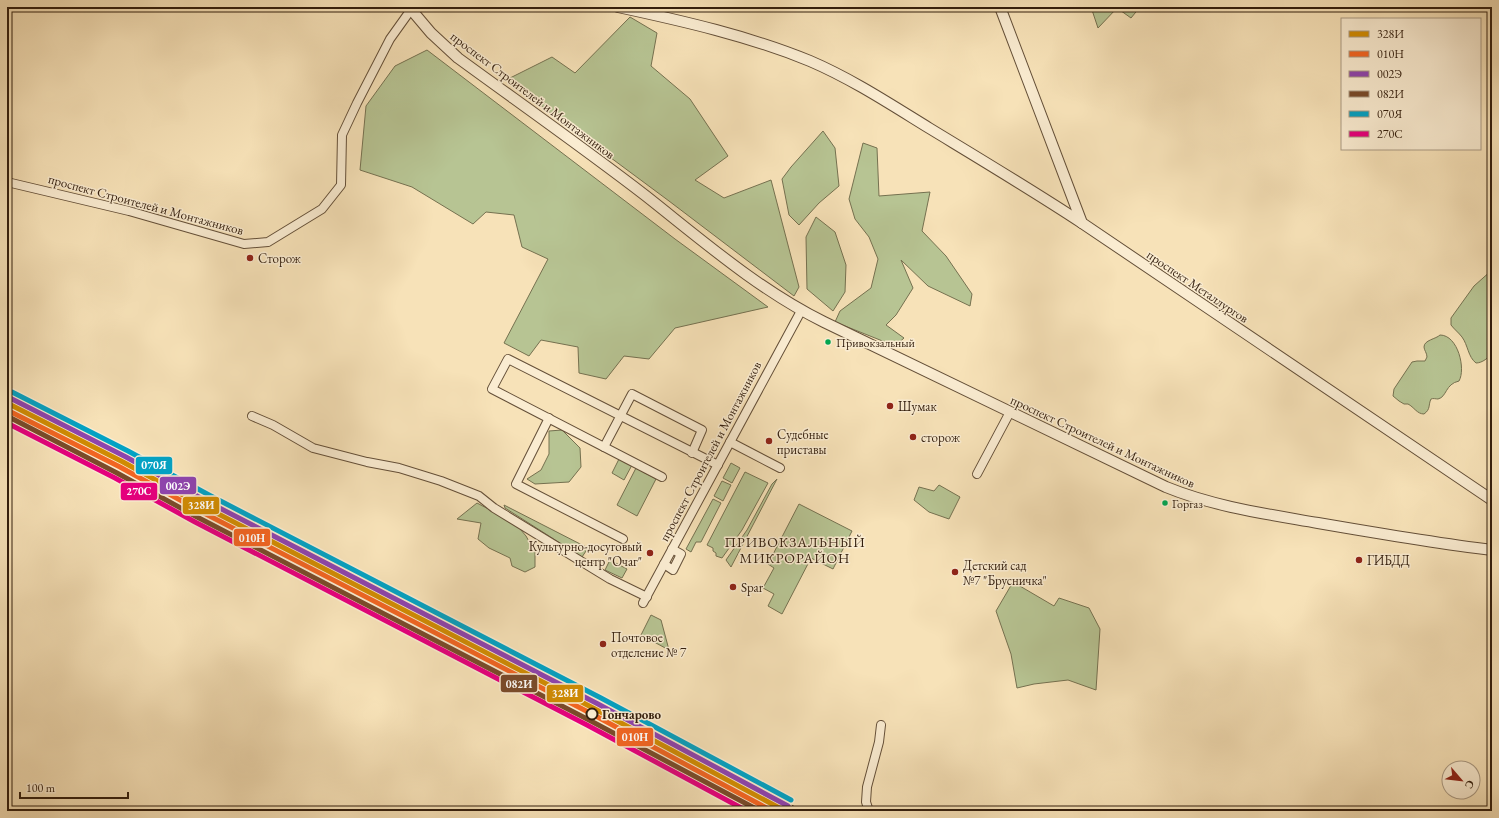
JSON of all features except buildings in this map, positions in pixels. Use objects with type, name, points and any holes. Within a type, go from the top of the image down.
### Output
[{"type":"street","name":"проспект Металлургов","points":[[618,7],[667,18],[774,48],[811,62],[848,79],[1044,197],[1492,500]]},
{"type":"street","points":[[1000,7],[1082,223]]},
{"type":"street","name":"проспект Строителей и Монтажников","points":[[7,182],[129,211],[244,244],[268,242],[322,209],[341,185],[342,135],[390,39],[412,8],[431,33],[458,58],[642,193],[744,273],[801,311],[1010,412],[1166,486],[1197,499],[1220,505],[1289,518],[1489,550]]},
{"type":"street","name":"проспект Строителей и Монтажников","points":[[252,416],[273,425],[313,448],[367,462],[399,468],[462,488],[479,496],[494,508],[645,600],[801,311]]},
{"type":"street","points":[[662,476],[492,389],[508,359],[718,465]]},
{"type":"street","points":[[604,447],[632,394],[702,430],[692,452]]},
{"type":"street","points":[[978,474],[1010,412]]},
{"type":"street","points":[[549,418],[516,484],[623,539]]},
{"type":"street","points":[[730,442],[780,468]]},
{"type":"street","points":[[869,811],[866,802],[867,787],[879,742],[881,725]]},
{"type":"green space","points":[[1091,7],[1140,7],[1131,18],[1117,8],[1098,28]]},
{"type":"green space","points":[[630,17],[657,33],[651,66],[690,99],[728,156],[695,180],[724,198],[771,180],[799,287],[794,296],[506,80],[552,57],[575,73]]},
{"type":"green space","points":[[427,50],[675,239],[768,307],[675,328],[649,359],[624,356],[606,379],[579,373],[578,347],[541,340],[529,356],[504,343],[548,259],[522,247],[514,215],[486,212],[473,224],[412,187],[360,170],[366,106],[395,66]]},
{"type":"green space","points":[[823,131],[835,148],[839,186],[819,203],[799,225],[789,215],[782,179]]},
{"type":"green space","points":[[863,143],[877,148],[879,196],[930,192],[922,231],[946,256],[972,294],[970,306],[928,286],[901,260],[913,288],[896,315],[886,325],[904,338],[895,346],[835,322],[840,311],[871,288],[878,259],[869,237],[855,219],[849,199]]},
{"type":"green space","points":[[816,217],[835,232],[846,265],[845,292],[833,311],[807,289],[806,237]]},
{"type":"green space","points":[[1492,270],[1492,352],[1485,360],[1476,363],[1471,358],[1462,337],[1451,325],[1451,318],[1474,286]]},
{"type":"green space","points":[[1440,335],[1446,336],[1452,340],[1456,346],[1461,361],[1461,376],[1459,381],[1451,385],[1441,398],[1431,399],[1428,410],[1422,414],[1417,412],[1410,405],[1404,404],[1393,396],[1394,389],[1412,362],[1425,361],[1427,354],[1424,347],[1426,343]]},
{"type":"green space","points":[[562,430],[580,448],[581,467],[569,482],[535,484],[527,479],[541,470],[549,454],[549,431]]},
{"type":"green space","points":[[619,459],[632,465],[624,480],[612,473]]},
{"type":"green space","points":[[731,463],[740,468],[732,483],[723,478]]},
{"type":"green space","points":[[636,468],[656,479],[637,516],[617,505]]},
{"type":"green space","points":[[745,472],[768,483],[742,530],[722,558],[716,556],[713,548],[707,545]]},
{"type":"green space","points":[[777,479],[731,567],[726,560],[747,530],[772,484]]},
{"type":"green space","points":[[722,481],[731,485],[723,501],[714,496]]},
{"type":"green space","points":[[939,485],[960,497],[949,519],[929,512],[914,500],[919,487],[934,491]]},
{"type":"green space","points":[[713,499],[721,503],[701,542],[696,542],[691,552],[686,549]]},
{"type":"green space","points":[[477,503],[515,523],[526,536],[535,552],[535,567],[525,572],[512,566],[510,558],[489,548],[478,539],[481,523],[457,519]]},
{"type":"green space","points":[[799,504],[852,531],[833,569],[811,558],[782,614],[768,606],[774,594],[763,588],[774,568],[768,564]]},
{"type":"green space","points":[[504,505],[588,548],[582,557],[505,508]]},
{"type":"green space","points":[[610,560],[627,569],[622,578],[605,570]]},
{"type":"green space","points":[[1013,582],[1054,606],[1059,598],[1089,608],[1100,629],[1096,690],[1068,680],[1034,684],[1017,688],[1011,654],[996,611]]},
{"type":"green space","points":[[651,615],[661,620],[669,650],[641,635]]},
{"type":"railway","points":[[7,409],[767,811]]},
{"type":"railway","points":[[203,506],[360,579],[800,811]]},
{"type":"transit line","name":"070Я","points":[[12,392],[601,698],[791,800]]},
{"type":"transit line","name":"002Э","points":[[10,398],[126,457],[206,501],[598,704],[788,806]]},
{"type":"transit line","name":"328И","points":[[7,403],[123,462],[203,506],[595,709],[785,811]]},
{"type":"transit line","name":"010Н","points":[[7,410],[120,467],[200,511],[592,714],[772,811]]},
{"type":"transit line","name":"082И","points":[[7,416],[760,811]]},
{"type":"transit line","name":"270С","points":[[7,423],[587,725],[747,811]]},
{"type":"place","name":"Сторож","points":[[250,258]]},
{"type":"place","name":"Привокзальный","points":[[828,342]]},
{"type":"place","name":"Шумак","points":[[890,406]]},
{"type":"place","name":"сторож","points":[[913,437]]},
{"type":"place","name":"Судебные приставы","points":[[769,441]]},
{"type":"place","name":"Горгаз","points":[[1165,503]]},
{"type":"place","name":"Культурно-досуговый центр \"Очаг\"","points":[[650,553]]},
{"type":"place","name":"ГИБДД","points":[[1359,560]]},
{"type":"place","name":"Детский сад №7 \"Брусничка\"","points":[[955,572]]},
{"type":"place","name":"Spar","points":[[733,587]]},
{"type":"place","name":"Почтовое отделение № 7","points":[[603,644]]},
{"type":"place","name":"Гончарово","points":[[592,714]]},
{"type":"district","name":"ПРИВОКЗАЛЬНЫЙ МИКРОРАЙОН","points":[[795,550]]}]
